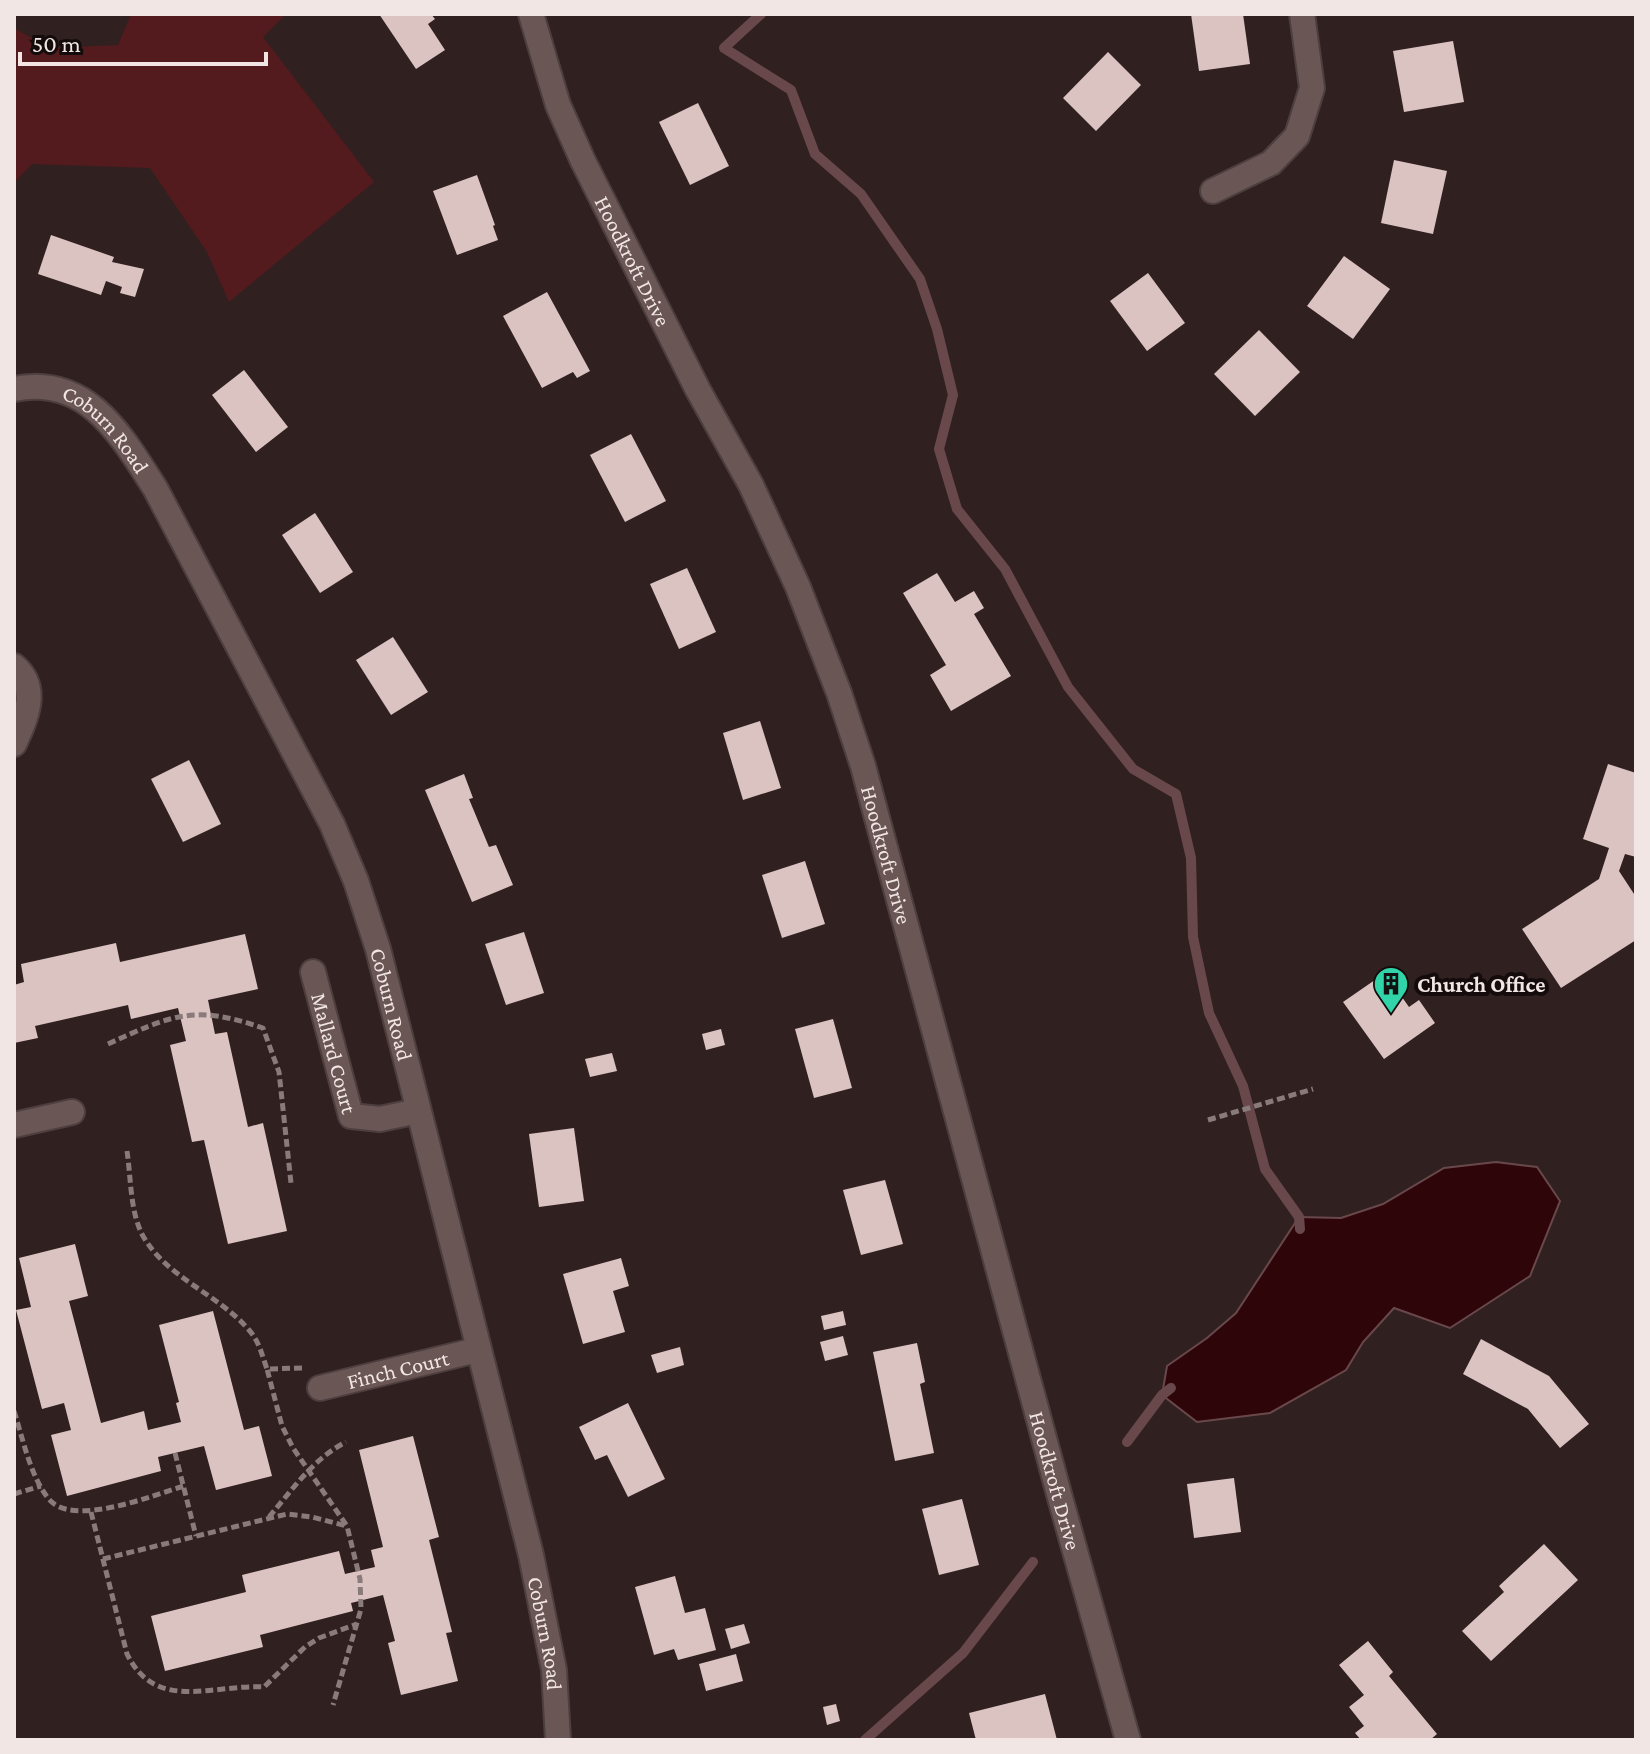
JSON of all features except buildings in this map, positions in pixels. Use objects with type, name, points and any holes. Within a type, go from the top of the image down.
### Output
[{"type":"street","name":"Hoodkroft Drive","points":[[531,14],[558,105],[583,161],[698,390],[751,485],[798,587],[839,693],[863,766],[1128,1740]]},
{"type":"street","points":[[1213,191],[1271,163],[1297,136],[1312,88],[1302,14]]},
{"type":"street","name":"Coburn Road","points":[[14,389],[52,387],[76,396],[115,428],[155,488],[332,824],[356,881],[378,949],[531,1555],[554,1670],[558,1740]]},
{"type":"street","points":[[14,666],[29,687],[29,703],[14,744]]},
{"type":"street","name":"Mallard Court","points":[[313,972],[351,1116],[380,1119],[418,1111]]},
{"type":"street","points":[[14,1125],[72,1112]]},
{"type":"street","name":"Finch Court","points":[[320,1388],[477,1350]]},
{"type":"path","points":[[108,1044],[153,1023],[206,1013],[232,1017],[263,1028],[279,1072],[291,1183]]},
{"type":"path","points":[[1208,1120],[1313,1089]]},
{"type":"path","points":[[127,1151],[136,1219],[143,1236],[176,1272],[249,1329],[259,1345],[282,1426],[308,1471],[347,1526],[363,1595],[333,1705]]},
{"type":"path","points":[[267,1369],[306,1369],[312,1372],[320,1388]]},
{"type":"path","points":[[14,1411],[41,1486],[49,1501],[66,1509],[91,1512],[184,1486]]},
{"type":"path","points":[[268,1518],[308,1471],[333,1448],[346,1442]]},
{"type":"path","points":[[175,1453],[196,1536]]},
{"type":"path","points":[[14,1494],[41,1486]]},
{"type":"path","points":[[91,1512],[127,1654],[147,1682],[163,1689],[177,1692],[264,1687],[305,1647],[319,1638],[357,1624]]},
{"type":"path","points":[[103,1559],[287,1514],[347,1526]]},
{"type":"shaded area","points":[[131,14],[286,14],[263,37],[374,182],[229,302],[207,252],[150,168],[32,164],[14,183],[14,28],[49,48],[118,45]]},
{"type":"shaded area","points":[[1496,1162],[1537,1167],[1560,1201],[1530,1276],[1450,1328],[1394,1308],[1363,1342],[1346,1370],[1270,1413],[1197,1422],[1162,1395],[1167,1366],[1236,1313],[1299,1217],[1341,1218],[1383,1204],[1444,1168]]},
{"type":"waterway","points":[[761,14],[724,48],[791,90],[815,154],[861,194],[920,279],[937,329],[953,395],[939,449],[957,509],[1005,569],[1068,687],[1133,769],[1176,794],[1191,858],[1193,937],[1209,1013],[1243,1086],[1265,1169],[1299,1217],[1300,1229]]},
{"type":"waterway","points":[[1127,1442],[1162,1395],[1171,1388]]},
{"type":"waterway","points":[[865,1740],[963,1653],[1033,1562]]},
{"type":"place","name":"Church Office","points":[[1391,1015]]}]
